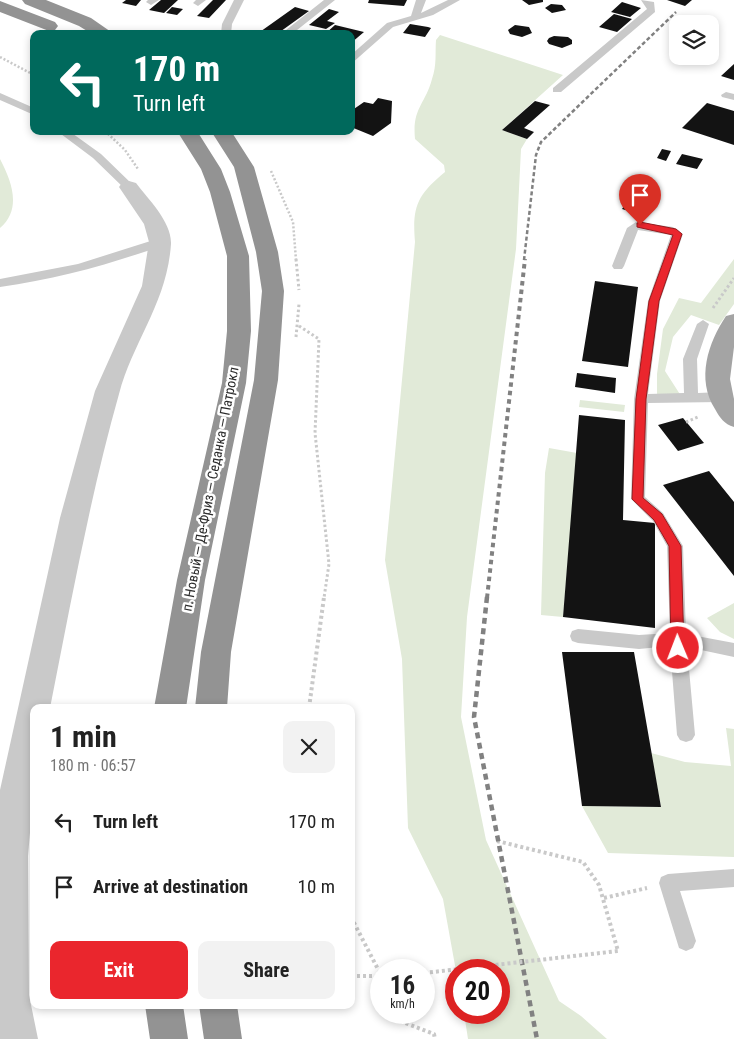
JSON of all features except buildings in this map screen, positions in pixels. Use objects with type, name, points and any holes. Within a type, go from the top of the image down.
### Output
[{"type":"highway","points":[[31,0],[85,22],[98,30]]},
{"type":"highway","points":[[0,6],[57,30]]},
{"type":"highway","name":"п. Новый — Де-Фриз — Седанка — Патрокл","points":[[171,704],[191,580],[234,383],[240,332],[238,256],[220,192],[211,169],[190,135]]},
{"type":"highway","points":[[211,704],[216,652],[266,380],[273,291],[267,252],[244,167],[224,135]]},
{"type":"highway","points":[[165,1009],[169,1039]]},
{"type":"highway","points":[[219,1009],[223,1039]]},
{"type":"main road","points":[[734,321],[723,344],[719,360],[720,397],[734,418]]},
{"type":"street","points":[[35,704],[74,518],[107,391],[153,286],[160,242],[155,224],[129,187]]},
{"type":"street","points":[[19,1039],[10,995],[5,855],[30,726]]},
{"type":"lane","points":[[226,30],[227,24],[239,0]]},
{"type":"lane","points":[[291,30],[330,0]]},
{"type":"lane","points":[[415,18],[421,0]]},
{"type":"lane","points":[[355,57],[390,25],[430,13],[454,0]]},
{"type":"lane","points":[[557,90],[652,10],[651,4],[646,0]]},
{"type":"lane","points":[[0,96],[30,110]]},
{"type":"lane","points":[[68,135],[97,156],[129,187]]},
{"type":"lane","points":[[618,266],[632,228],[636,226],[673,231],[677,234],[654,301],[641,399],[638,499],[658,517],[675,546],[678,639],[686,735]]},
{"type":"lane","points":[[0,283],[45,277],[110,261],[160,242]]},
{"type":"lane","points":[[691,398],[690,359],[703,324]]},
{"type":"lane","points":[[641,399],[720,397]]},
{"type":"lane","points":[[578,636],[639,642],[678,639],[734,650]]},
{"type":"lane","points":[[686,941],[668,883],[734,878]]},
{"type":"path","points":[[0,57],[30,73]]},
{"type":"path","points":[[703,324],[734,278]]},
{"type":"path","points":[[298,326],[319,339],[315,433],[329,564],[310,704]]},
{"type":"path","points":[[435,972],[618,951],[604,898],[583,862],[497,841]]},
{"type":"path","points":[[604,898],[668,883]]},
{"type":"path","points":[[355,924],[372,959]]},
{"type":"path","points":[[355,976],[370,976]]},
{"type":"path","points":[[408,1024],[434,1034],[435,1039]]},
{"type":"green space","points":[[440,35],[563,75],[502,130],[527,139],[521,149],[516,249],[467,617],[461,717],[486,840],[559,1001],[581,1016],[607,1039],[468,1039],[466,1024],[510,1024],[510,959],[454,959],[443,899],[408,828],[402,659],[385,560],[415,242],[414,220],[418,202],[422,195],[445,172],[444,165],[415,139],[417,113],[434,74],[436,40]]},
{"type":"green space","points":[[0,159],[11,186],[13,204],[7,221],[0,228]]},
{"type":"green space","points":[[734,259],[734,304],[719,325],[691,315],[673,337],[665,371],[683,399],[657,399],[657,374],[663,329],[679,298],[701,303]]},
{"type":"green space","points":[[580,400],[625,405],[624,412],[579,407]]},
{"type":"green space","points":[[549,448],[577,453],[563,617],[541,615],[545,473]]},
{"type":"green space","points":[[734,603],[734,639],[720,632],[707,618]]},
{"type":"green space","points":[[726,728],[734,729],[734,857],[608,853],[582,806],[661,807],[651,753],[685,762],[731,766]]},
{"type":"railway","points":[[524,260],[536,155],[541,142],[676,12]]},
{"type":"railway","points":[[487,598],[525,259]]},
{"type":"railway","points":[[487,597],[474,717],[537,1039]]},
{"type":"route","points":[[640,225],[673,231],[677,234],[654,301],[641,399],[638,499],[658,517],[675,546],[678,648]]}]
